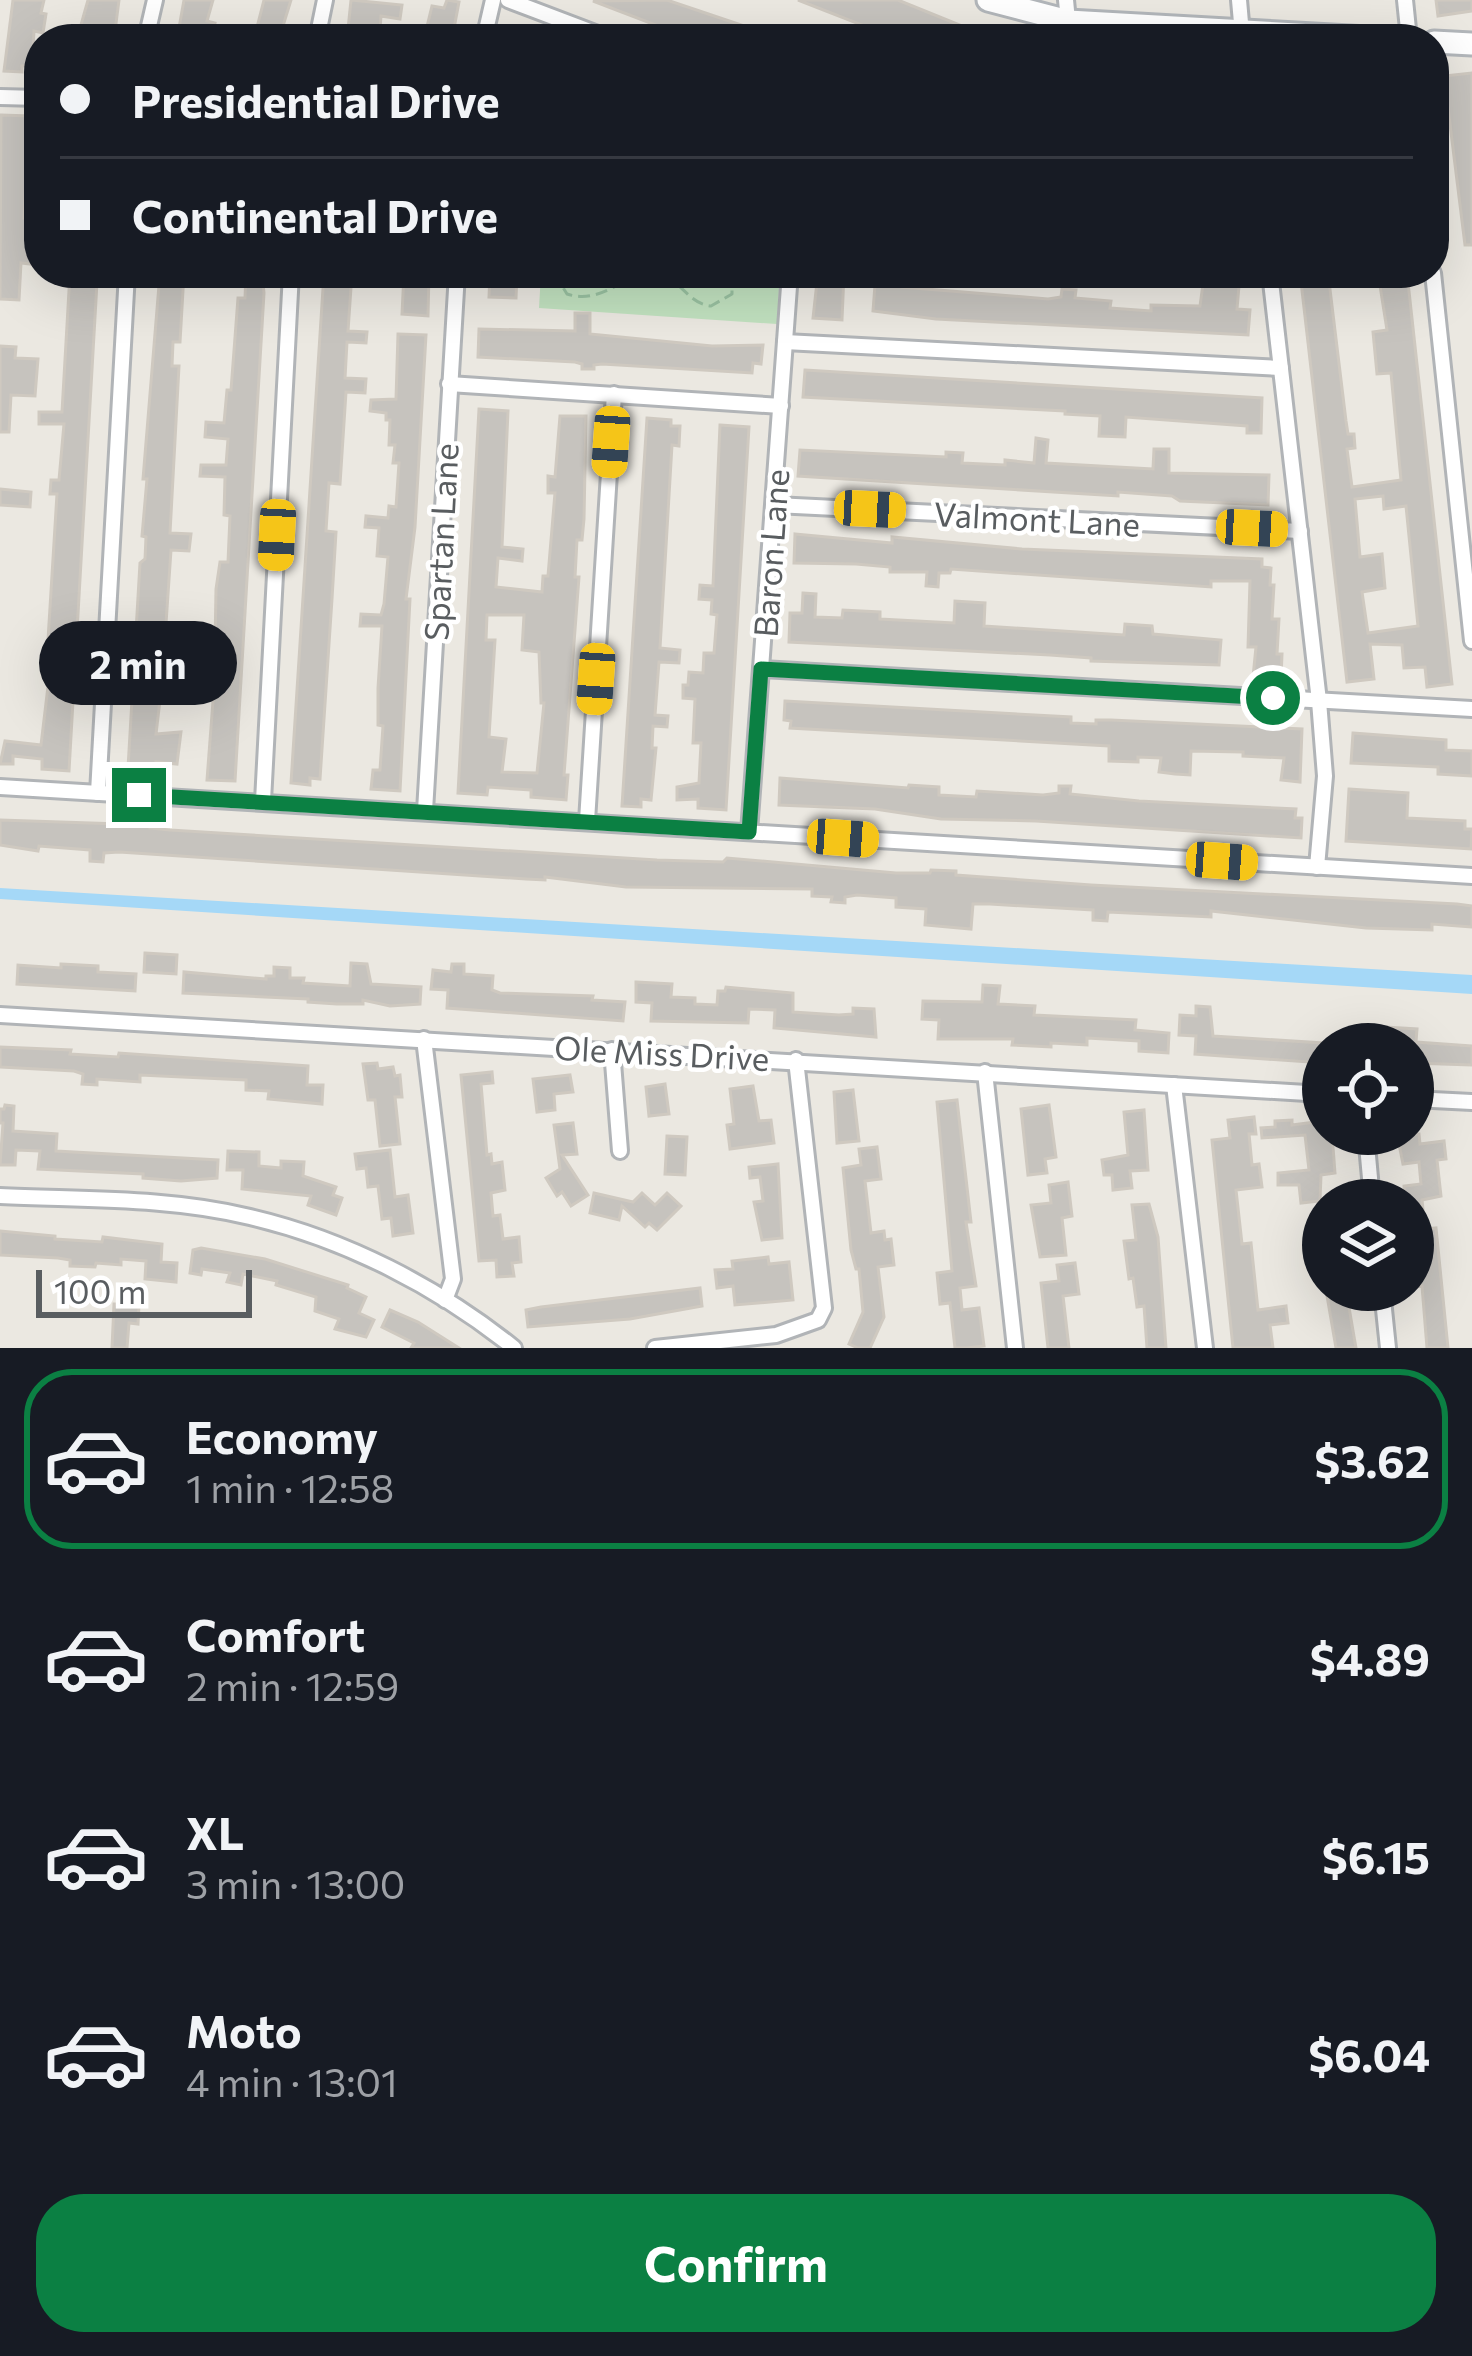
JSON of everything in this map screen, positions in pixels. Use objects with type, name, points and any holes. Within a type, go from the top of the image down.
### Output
[{"type":"street","points":[[508,0],[571,24]]},
{"type":"street","points":[[988,0],[1165,24]]},
{"type":"street","points":[[98,793],[126,288]]},
{"type":"street","points":[[263,801],[290,288]]},
{"type":"street","name":"Spartan Lane","points":[[425,811],[456,288]]},
{"type":"street","name":"Baron Lane","points":[[749,832],[789,288]]},
{"type":"street","points":[[1272,288],[1325,776],[1317,867]]},
{"type":"street","points":[[1435,288],[1472,641]]},
{"type":"street","points":[[785,342],[1281,368]]},
{"type":"street","points":[[449,384],[781,406]]},
{"type":"street","points":[[587,821],[614,394]]},
{"type":"street","name":"Valmont Lane","points":[[775,505],[1300,531]]},
{"type":"street","points":[[761,669],[1472,709]]},
{"type":"street","points":[[0,787],[1472,875]]},
{"type":"street","name":"Ole Miss Drive","points":[[0,1015],[1302,1093]]},
{"type":"street","points":[[424,1039],[453,1279],[445,1300]]},
{"type":"street","points":[[612,1050],[620,1151]]},
{"type":"street","points":[[655,1348],[776,1335],[818,1320],[824,1308],[796,1060]]},
{"type":"street","points":[[985,1072],[1015,1348]]},
{"type":"street","points":[[1174,1085],[1204,1348]]},
{"type":"street","points":[[1434,1100],[1472,1102]]},
{"type":"street","points":[[0,1196],[140,1202],[248,1216],[355,1251],[445,1300],[514,1348]]},
{"type":"street","points":[[1384,1311],[1388,1348]]},
{"type":"path","points":[[563,288],[567,294],[585,298],[617,288]]},
{"type":"path","points":[[678,288],[694,301],[711,306],[732,294],[732,288]]},
{"type":"green space","points":[[540,288],[779,288],[777,324],[539,308]]},
{"type":"water","points":[[0,888],[1472,975],[1472,994],[0,899]]},
{"type":"building","points":[[13,0],[44,0],[44,24],[24,24],[22,72],[4,71]]},
{"type":"building","points":[[88,0],[119,0],[116,24],[81,24]]},
{"type":"building","points":[[184,0],[213,0],[207,21],[215,24],[180,24]]},
{"type":"building","points":[[264,0],[291,0],[284,24],[258,24]]},
{"type":"building","points":[[351,0],[402,5],[400,19],[381,16],[380,24],[349,24]]},
{"type":"building","points":[[447,0],[459,2],[455,24],[428,24],[432,6],[444,8]]},
{"type":"building","points":[[667,0],[738,24],[653,24],[593,1]]},
{"type":"building","points":[[798,0],[898,0],[957,24],[859,24]]},
{"type":"building","points":[[1436,0],[1472,0],[1472,11],[1438,16]]},
{"type":"building","points":[[1472,73],[1472,245],[1465,245],[1449,116],[1449,75]]},
{"type":"building","points":[[1,115],[24,116],[24,263],[19,300],[0,299]]},
{"type":"building","points":[[69,288],[97,288],[69,771],[42,769],[42,759],[13,756],[13,764],[0,764],[5,741],[41,745],[49,678],[54,678],[57,640],[48,640],[57,494],[50,494],[51,480],[59,480],[64,424],[39,424],[39,412],[62,412]]},
{"type":"building","points":[[159,288],[183,288],[180,342],[173,342],[172,366],[179,366],[170,533],[191,534],[189,551],[171,550],[164,665],[171,665],[170,685],[185,687],[183,703],[160,700],[156,734],[181,732],[177,764],[156,762],[156,769],[149,769],[148,775],[132,775],[128,768],[140,563],[145,559],[146,537],[142,536],[147,479],[143,479]]},
{"type":"building","points":[[245,288],[264,288],[235,781],[207,780],[222,647],[215,647],[216,589],[220,562],[228,562],[230,516],[224,515],[225,477],[200,476],[201,465],[226,465],[228,439],[205,437],[206,422],[224,423],[238,298],[245,298]]},
{"type":"building","points":[[323,288],[351,288],[348,331],[367,332],[366,343],[347,342],[345,378],[366,379],[365,393],[346,392],[340,484],[329,483],[326,531],[336,532],[320,779],[310,778],[310,785],[291,783]]},
{"type":"building","points":[[403,288],[429,288],[428,316],[402,314]]},
{"type":"building","points":[[489,288],[516,288],[516,298],[489,297]]},
{"type":"building","points":[[816,288],[843,288],[842,320],[813,318]]},
{"type":"building","points":[[875,288],[1048,299],[1061,297],[1062,289],[1076,290],[1075,298],[1111,301],[1110,308],[1151,311],[1151,305],[1200,306],[1202,288],[1239,288],[1237,309],[1250,310],[1248,335],[936,319],[873,311]]},
{"type":"building","points":[[1302,288],[1330,288],[1348,434],[1354,434],[1355,448],[1347,449],[1352,487],[1401,480],[1391,373],[1377,374],[1373,332],[1387,330],[1380,288],[1409,288],[1452,684],[1427,687],[1425,667],[1404,668],[1402,645],[1370,644],[1374,679],[1347,682]],"holes":[[[1383,496],[1384,509],[1406,506],[1418,626],[1368,633],[1362,592],[1385,588],[1382,554],[1360,557],[1355,499]]]},
{"type":"building","points":[[575,313],[590,313],[590,334],[712,346],[763,345],[761,364],[753,363],[752,373],[602,364],[582,369],[575,362],[478,357],[479,329],[575,331]]},
{"type":"building","points":[[398,334],[426,335],[406,599],[410,599],[400,791],[371,789],[373,770],[380,770],[383,726],[378,725],[382,626],[360,626],[361,614],[381,615],[384,604],[388,557],[377,556],[379,528],[365,527],[366,516],[388,518],[389,506],[396,507],[399,463],[393,463],[395,445],[389,445],[390,420],[386,413],[370,411],[371,400],[396,399]]},
{"type":"building","points":[[0,346],[16,347],[15,358],[38,359],[35,396],[11,395],[9,432],[0,432]]},
{"type":"building","points":[[805,370],[1262,398],[1261,433],[1247,433],[1247,426],[1126,417],[1125,437],[1099,436],[1100,416],[1065,411],[803,397]]},
{"type":"building","points":[[479,409],[508,411],[502,547],[523,549],[522,561],[498,558],[496,587],[542,592],[543,576],[548,576],[555,493],[548,493],[548,476],[555,477],[560,416],[586,416],[566,800],[531,797],[531,790],[488,787],[487,795],[458,793]],"holes":[[[487,615],[524,615],[522,650],[539,652],[544,703],[537,773],[502,772],[506,739],[489,737],[495,640],[486,640]]]},
{"type":"building","points":[[647,418],[671,420],[671,426],[680,426],[679,446],[672,445],[660,648],[680,650],[679,663],[659,662],[655,715],[668,716],[667,727],[653,726],[651,800],[641,799],[641,807],[622,806]]},
{"type":"building","points":[[720,425],[749,427],[726,810],[698,808],[698,799],[677,800],[677,787],[699,783],[701,743],[693,743],[695,699],[683,698],[683,685],[688,685],[689,672],[703,673],[704,653],[714,653],[717,615],[711,614],[712,600],[699,599],[700,585],[713,586]]},
{"type":"building","points":[[1036,438],[1048,440],[1046,463],[1153,469],[1154,449],[1169,449],[1169,473],[1269,475],[1268,505],[1180,501],[1172,496],[1118,492],[1118,496],[798,476],[800,450],[946,457],[946,452],[963,453],[962,463],[1005,465],[1005,460],[1034,463]]},
{"type":"building","points":[[0,489],[31,492],[30,507],[0,505]]},
{"type":"building","points":[[795,534],[892,543],[892,537],[1022,549],[1262,559],[1262,567],[1271,568],[1270,585],[1274,585],[1272,619],[1279,619],[1281,679],[1253,677],[1256,647],[1248,647],[1250,581],[1211,581],[1211,587],[951,569],[939,573],[938,587],[926,586],[927,572],[794,563]]},
{"type":"building","points":[[803,593],[816,594],[815,617],[842,618],[843,610],[880,612],[880,619],[954,623],[955,601],[985,603],[984,626],[1124,635],[1125,624],[1152,626],[1153,634],[1221,640],[1219,665],[789,642],[790,613],[802,613]]},
{"type":"building","points":[[785,701],[1071,717],[1071,723],[1111,720],[1302,729],[1300,782],[1281,780],[1284,758],[1243,756],[1243,752],[1191,751],[1190,775],[1159,772],[1161,758],[1109,761],[1109,746],[790,728],[791,721],[784,720]]},
{"type":"building","points":[[1353,733],[1446,740],[1446,750],[1472,751],[1472,776],[1438,774],[1438,767],[1351,763]]},
{"type":"building","points":[[780,778],[939,787],[939,795],[976,797],[977,791],[1043,795],[1059,793],[1059,786],[1071,786],[1070,794],[1296,809],[1295,818],[1302,818],[1301,838],[941,819],[875,809],[779,805]]},
{"type":"building","points":[[1349,789],[1408,793],[1407,818],[1465,821],[1465,829],[1472,829],[1471,849],[1346,841]]},
{"type":"building","points":[[0,820],[150,825],[170,830],[657,860],[723,862],[727,858],[896,873],[956,871],[956,875],[1091,885],[1457,904],[1472,906],[1472,927],[1366,928],[1211,911],[1211,917],[1108,912],[1107,921],[1093,920],[1093,910],[973,904],[971,929],[925,925],[926,909],[896,907],[896,898],[857,895],[845,897],[845,903],[831,902],[832,897],[812,896],[812,889],[626,887],[545,877],[119,852],[104,853],[103,862],[90,861],[90,850],[39,846],[38,851],[0,845]]},
{"type":"building","points":[[145,953],[177,955],[176,974],[144,972]]},
{"type":"building","points":[[351,963],[367,964],[371,984],[421,987],[420,1004],[390,1006],[363,1000],[363,1004],[337,1004],[183,993],[184,972],[266,979],[274,976],[274,967],[290,968],[290,978],[304,978],[303,983],[350,986]]},
{"type":"building","points":[[61,964],[136,974],[135,991],[17,984],[18,965],[61,968]]},
{"type":"building","points":[[452,964],[464,964],[464,974],[493,976],[492,990],[500,993],[593,996],[592,1000],[625,1002],[623,1021],[447,1008],[448,990],[431,989],[433,970],[451,972]]},
{"type":"building","points":[[636,982],[672,984],[671,997],[695,998],[695,1004],[717,1005],[718,991],[726,987],[793,993],[793,1012],[839,1015],[853,1014],[853,1008],[874,1009],[876,1037],[774,1028],[775,1010],[749,1009],[748,1023],[651,1021],[652,1003],[636,1002]]},
{"type":"building","points":[[983,985],[1000,986],[998,1004],[1035,1006],[1034,1015],[1136,1020],[1135,1030],[1169,1033],[1168,1053],[1139,1051],[1139,1041],[1087,1038],[1087,1045],[1051,1043],[1051,1047],[1012,1045],[1013,1039],[938,1039],[939,1020],[922,1019],[923,1001],[982,1002]]},
{"type":"building","points":[[1196,1006],[1210,1007],[1213,1036],[1302,1042],[1302,1062],[1195,1054],[1196,1036],[1179,1035],[1180,1015],[1196,1016]]},
{"type":"building","points":[[1434,1043],[1472,1046],[1472,1065],[1434,1064]]},
{"type":"building","points":[[0,1047],[308,1066],[307,1085],[323,1085],[322,1104],[268,1099],[269,1091],[246,1090],[246,1080],[140,1075],[140,1082],[97,1079],[97,1085],[82,1084],[83,1074],[74,1071],[0,1067]]},
{"type":"building","points":[[377,1063],[378,1069],[393,1067],[395,1076],[400,1075],[402,1097],[395,1097],[400,1144],[380,1146],[375,1100],[368,1100],[363,1064]]},
{"type":"building","points":[[492,1072],[493,1083],[481,1084],[487,1155],[491,1154],[492,1164],[502,1162],[505,1190],[491,1193],[493,1216],[500,1215],[503,1239],[519,1237],[521,1262],[512,1263],[514,1276],[497,1277],[496,1260],[479,1261],[461,1075]]},
{"type":"building","points":[[570,1075],[573,1092],[554,1094],[555,1110],[537,1112],[533,1079]]},
{"type":"building","points":[[665,1084],[669,1114],[649,1116],[646,1087]]},
{"type":"building","points":[[753,1086],[759,1121],[771,1120],[774,1143],[730,1149],[727,1125],[734,1124],[730,1089]]},
{"type":"building","points":[[853,1090],[859,1141],[837,1143],[834,1092]]},
{"type":"building","points":[[957,1100],[976,1286],[960,1288],[962,1310],[979,1308],[984,1346],[966,1348],[955,1348],[950,1303],[940,1304],[937,1273],[952,1271],[937,1102]]},
{"type":"building","points":[[1049,1105],[1056,1157],[1045,1159],[1047,1173],[1028,1175],[1021,1109]]},
{"type":"building","points":[[14,1106],[13,1131],[57,1134],[56,1151],[218,1160],[217,1178],[181,1181],[143,1178],[143,1174],[38,1169],[40,1151],[16,1150],[15,1165],[0,1165],[0,1109]]},
{"type":"building","points":[[1144,1110],[1148,1170],[1130,1171],[1132,1188],[1113,1190],[1112,1175],[1104,1175],[1102,1160],[1128,1155],[1124,1112]]},
{"type":"building","points":[[1254,1117],[1256,1134],[1249,1134],[1252,1165],[1259,1164],[1262,1187],[1236,1190],[1242,1244],[1251,1243],[1258,1310],[1286,1306],[1288,1323],[1270,1325],[1273,1348],[1233,1348],[1212,1140],[1230,1138],[1228,1120]]},
{"type":"building","points":[[1275,1121],[1302,1124],[1302,1135],[1262,1138],[1261,1128],[1275,1127]]},
{"type":"building","points":[[573,1123],[577,1154],[562,1155],[588,1195],[571,1206],[562,1192],[557,1196],[546,1178],[560,1169],[554,1125]]},
{"type":"building","points":[[667,1136],[687,1137],[685,1175],[665,1174]]},
{"type":"building","points":[[1444,1141],[1446,1159],[1437,1160],[1441,1196],[1434,1197],[1434,1179],[1421,1179],[1419,1162],[1403,1164],[1401,1155],[1434,1155],[1434,1142]]},
{"type":"building","points":[[877,1147],[881,1179],[865,1181],[871,1233],[884,1231],[885,1240],[891,1239],[894,1265],[878,1267],[884,1317],[870,1348],[858,1348],[849,1344],[863,1312],[843,1168],[861,1165],[859,1149]]},
{"type":"building","points":[[390,1150],[395,1197],[408,1195],[413,1233],[393,1236],[391,1218],[382,1219],[378,1186],[368,1187],[366,1168],[357,1169],[355,1154]]},
{"type":"building","points":[[228,1151],[259,1152],[259,1166],[281,1168],[281,1161],[304,1162],[303,1176],[336,1187],[333,1195],[342,1198],[336,1215],[308,1205],[311,1196],[242,1189],[243,1170],[227,1170]]},
{"type":"building","points":[[1307,1155],[1334,1155],[1335,1173],[1302,1179],[1302,1203],[1299,1185],[1278,1185],[1278,1173],[1309,1170]]},
{"type":"building","points":[[778,1164],[782,1238],[762,1240],[754,1202],[763,1201],[760,1177],[750,1178],[749,1167]]},
{"type":"building","points":[[1068,1182],[1072,1216],[1062,1218],[1066,1255],[1040,1257],[1031,1205],[1051,1203],[1049,1185]]},
{"type":"building","points":[[594,1193],[633,1202],[642,1193],[655,1205],[667,1193],[681,1206],[657,1230],[649,1223],[645,1227],[622,1206],[619,1220],[590,1213]]},
{"type":"building","points":[[1149,1204],[1158,1237],[1166,1348],[1147,1348],[1144,1306],[1137,1307],[1124,1241],[1136,1240],[1132,1205]]},
{"type":"building","points":[[1436,1228],[1448,1348],[1427,1348],[1424,1311],[1434,1311]]},
{"type":"building","points":[[0,1231],[162,1244],[161,1262],[177,1263],[176,1282],[145,1279],[146,1261],[121,1259],[121,1265],[70,1266],[70,1260],[58,1258],[0,1255]]},
{"type":"building","points":[[193,1250],[265,1259],[348,1285],[366,1297],[359,1313],[374,1320],[366,1337],[335,1329],[339,1319],[315,1311],[316,1297],[276,1285],[277,1281],[243,1274],[241,1285],[227,1282],[230,1273],[202,1269],[201,1275],[190,1273]]},
{"type":"building","points":[[768,1257],[769,1264],[789,1262],[793,1300],[735,1305],[733,1286],[717,1288],[715,1270],[733,1269],[732,1261]]},
{"type":"building","points":[[1075,1263],[1079,1294],[1063,1296],[1069,1348],[1048,1348],[1041,1283],[1059,1281],[1057,1265]]},
{"type":"building","points":[[700,1288],[702,1306],[630,1319],[528,1327],[526,1310]]},
{"type":"building","points":[[114,1304],[139,1305],[138,1324],[129,1323],[127,1348],[112,1348]]},
{"type":"building","points":[[390,1310],[459,1348],[411,1348],[414,1343],[382,1327]]},
{"type":"building","points":[[1330,1311],[1350,1311],[1356,1348],[1336,1348]]},
{"type":"route","points":[[139,795],[749,832],[761,669],[1273,698]]}]
